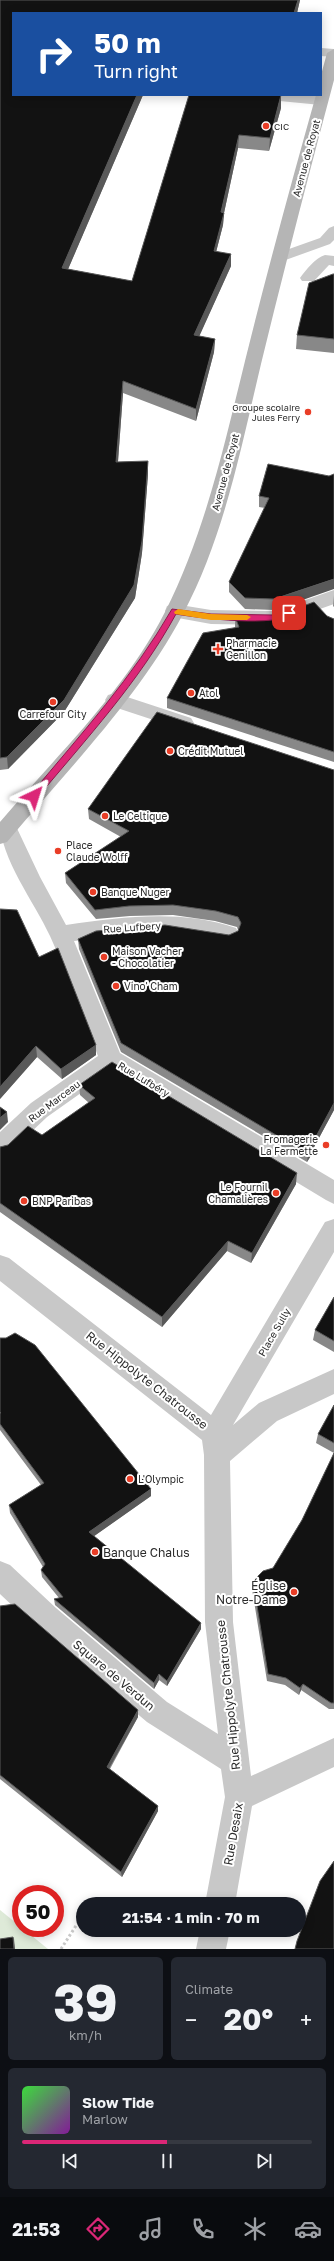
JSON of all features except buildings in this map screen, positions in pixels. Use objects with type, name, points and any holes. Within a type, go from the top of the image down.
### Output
[{"type":"main road","name":"Avenue de Royat","points":[[2,829],[115,700],[161,635],[202,553],[221,491],[280,257],[334,53]]},
{"type":"street","points":[[308,278],[325,260],[334,261]]},
{"type":"street","points":[[174,611],[211,617],[275,618],[326,600],[330,617]]},
{"type":"street","points":[[115,700],[198,728]]},
{"type":"street","name":"Rue Lufbéry","points":[[2,829],[60,934],[111,1059],[334,1193]]},
{"type":"street","name":"Rue Lufbery","points":[[60,934],[115,927],[165,924],[228,934]]},
{"type":"street","name":"Rue Marceau","points":[[0,1147],[39,1110],[111,1059]]},
{"type":"street","name":"Place Sully","points":[[216,1444],[334,1230]]},
{"type":"street","name":"Rue Hippolyte Chatrousse","points":[[0,1266],[216,1444],[219,1622],[239,1797]]},
{"type":"street","points":[[216,1444],[268,1412],[334,1381]]},
{"type":"street","name":"Square de Verdun","points":[[0,1575],[46,1618],[157,1712],[236,1762]]},
{"type":"street","name":"Rue Desaix","points":[[221,1897],[239,1797],[334,1752]]},
{"type":"street","points":[[211,1949],[214,1937]]},
{"type":"lane","points":[[322,52],[334,53]]},
{"type":"lane","points":[[269,96],[321,101]]},
{"type":"lane","points":[[280,257],[325,241],[334,231]]},
{"type":"path","points":[[61,1949],[76,1926]]},
{"type":"green space","points":[[0,1910],[12,1920],[12,1937],[33,1937],[48,1949],[0,1949]]},
{"type":"slow traffic","points":[[178,612],[211,617],[247,617]]},
{"type":"place","name":"CIC","points":[[266,126]]},
{"type":"place","name":"Groupe scolaire Jules Ferry","points":[[308,412]]},
{"type":"place","name":"Pharmacie Genillon","points":[[218,649]]},
{"type":"place","name":"Atol","points":[[191,693]]},
{"type":"place","name":"Carrefour City","points":[[53,702]]},
{"type":"place","name":"Crédit Mutuel","points":[[170,751]]},
{"type":"place","name":"Le Celtique","points":[[105,816]]},
{"type":"place","name":"Place Claude Wolff","points":[[58,851]]},
{"type":"place","name":"Banque Nuger","points":[[93,892]]},
{"type":"place","name":"Maison Vacher - Chocolatier","points":[[104,957]]},
{"type":"place","name":"Vino' Cham","points":[[116,986]]},
{"type":"place","name":"Fromagerie La Fermette","points":[[326,1145]]},
{"type":"place","name":"Le Fournil Chamalières","points":[[276,1193]]},
{"type":"place","name":"BNP Paribas","points":[[24,1201]]},
{"type":"place","name":"L'Olympic","points":[[130,1479]]},
{"type":"place","name":"Banque Chalus","points":[[95,1552]]},
{"type":"place","name":"Église Notre-Dame","points":[[294,1592]]},
{"type":"route","points":[[34,796],[115,700],[161,635],[174,611],[211,617],[275,618],[289,613]]}]
